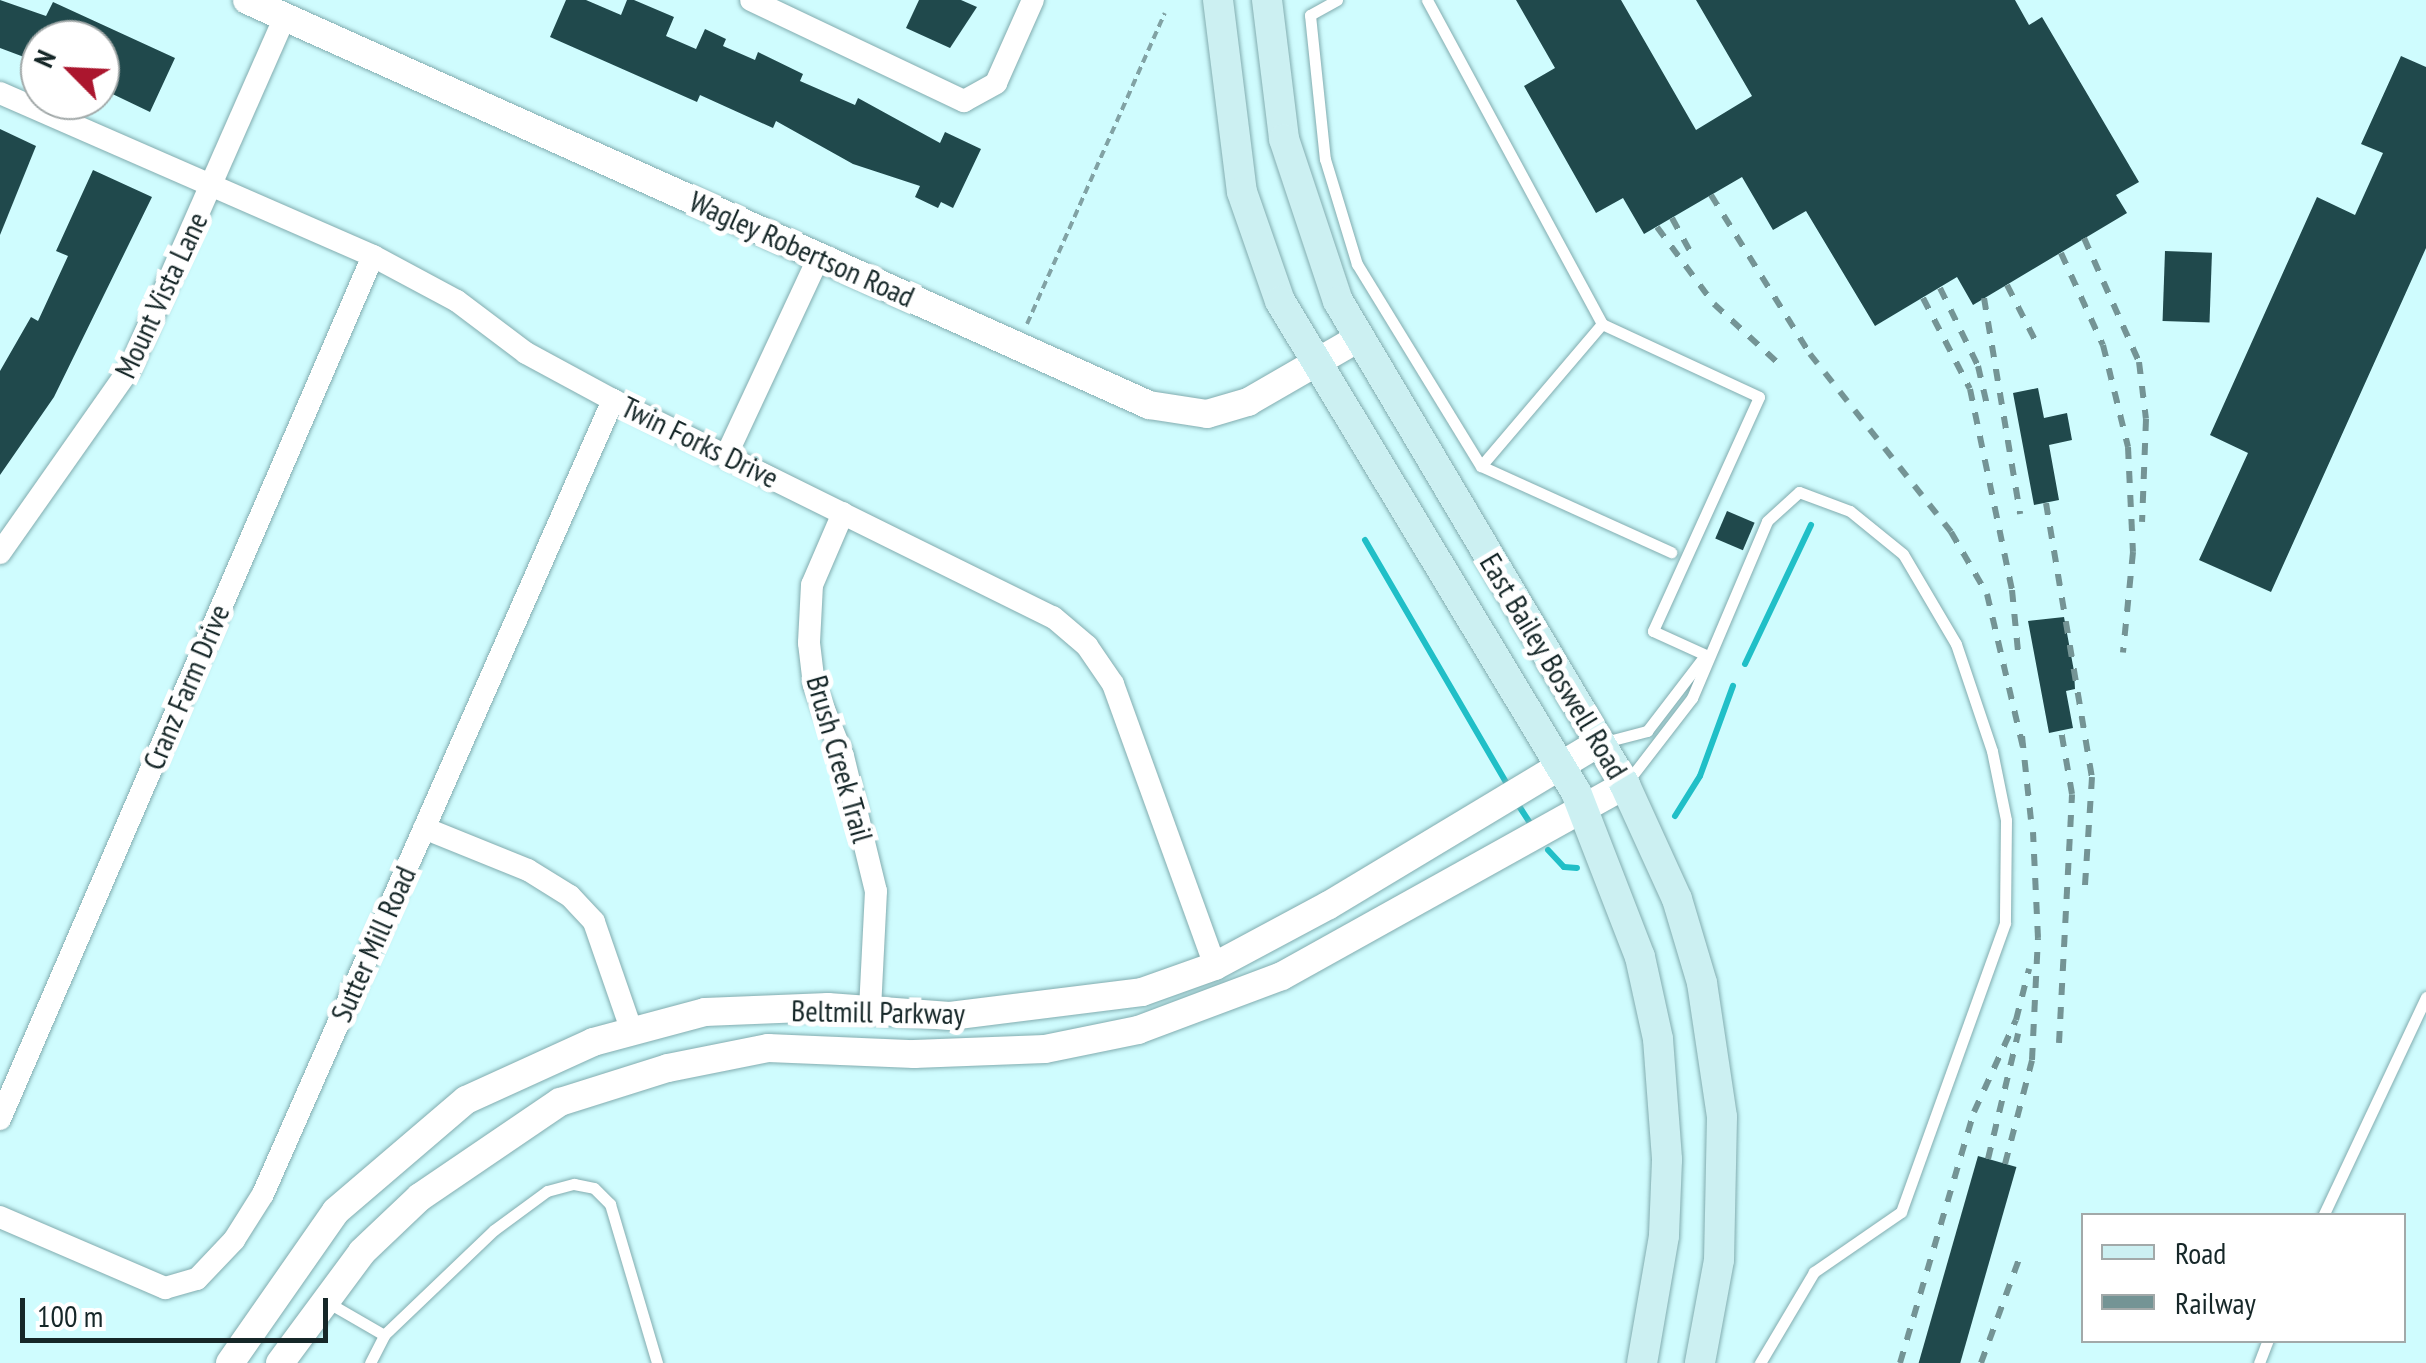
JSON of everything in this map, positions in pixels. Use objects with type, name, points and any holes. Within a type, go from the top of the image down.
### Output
[{"type":"main road","name":"East Bailey Boswell Road","points":[[1218,0],[1225,94],[1242,192],[1280,301],[1561,766],[1584,812],[1640,957],[1658,1039],[1666,1200],[1642,1363]]},
{"type":"main road","name":"East Bailey Boswell Road","points":[[1267,0],[1276,97],[1294,181],[1357,339],[1626,785],[1682,913],[1717,1070],[1722,1212],[1700,1363]]},
{"type":"street","name":"Wagley Robertson Road","points":[[247,0],[1149,405],[1207,414],[1248,402],[1357,339]]},
{"type":"street","points":[[751,0],[964,100],[996,83],[1033,0]]},
{"type":"street","name":"Mount Vista Lane","points":[[0,553],[130,368],[285,16]]},
{"type":"street","name":"Twin Forks Drive","points":[[0,93],[372,256],[458,301],[526,353],[613,400],[1053,617],[1087,646],[1113,684],[1214,966]]},
{"type":"street","name":"Cranz Farm Drive","points":[[0,1118],[372,256]]},
{"type":"street","points":[[727,454],[819,257]]},
{"type":"street","name":"Sutter Mill Road","points":[[0,1216],[165,1288],[198,1279],[234,1240],[263,1194],[613,400]]},
{"type":"street","name":"Brush Creek Trail","points":[[843,513],[812,585],[809,643],[814,685],[844,756],[876,892],[870,1010]]},
{"type":"street","name":"Beltmill Parkway","points":[[230,1363],[289,1272],[336,1212],[466,1100],[593,1042],[705,1012],[870,1010],[950,1016],[1085,1003],[1142,992],[1214,966],[1598,744]]},
{"type":"street","name":"Beltmill Parkway","points":[[280,1363],[324,1300],[420,1197],[560,1102],[642,1076],[768,1048],[867,1052],[1045,1049],[1138,1030],[1224,1001],[1348,942],[1626,785]]},
{"type":"street","points":[[424,828],[528,870],[570,896],[594,922],[632,1032],[642,1076]]},
{"type":"street","points":[[1214,966],[1224,1001]]},
{"type":"street","points":[[867,1052],[870,1010]]},
{"type":"street","points":[[289,1272],[324,1300]]},
{"type":"lane","points":[[1337,0],[1310,15],[1324,160],[1356,264],[1481,466],[1671,552]]},
{"type":"lane","points":[[1427,0],[1602,324],[1759,398],[1653,631],[1706,655]]},
{"type":"lane","points":[[1481,466],[1602,324]]},
{"type":"lane","points":[[1626,785],[1692,698],[1706,655],[1767,521],[1800,492],[1850,510],[1903,554],[1956,644],[1992,751],[2006,820],[2005,922],[1901,1212],[1814,1272],[1760,1363]]},
{"type":"lane","points":[[1598,744],[1647,731],[1706,655]]},
{"type":"lane","points":[[2324,1213],[2425,1000]]},
{"type":"lane","points":[[370,1363],[384,1335],[494,1230],[547,1191],[574,1184],[594,1188],[610,1204],[657,1363]]},
{"type":"lane","points":[[324,1300],[384,1335]]},
{"type":"path","points":[[1017,346],[1165,13]]},
{"type":"building","points":[[0,0],[46,16],[53,2],[92,20],[20,20],[20,56],[0,48]]},
{"type":"building","points":[[566,0],[586,0],[621,15],[627,0],[634,0],[674,17],[666,36],[696,49],[705,29],[726,39],[723,46],[755,60],[758,52],[803,74],[800,81],[855,105],[858,98],[940,143],[945,132],[981,149],[953,208],[941,202],[938,208],[915,197],[920,186],[853,164],[776,121],[773,128],[700,95],[697,102],[550,37]]},
{"type":"building","points":[[919,0],[961,0],[977,7],[950,48],[906,28]]},
{"type":"building","points":[[1516,0],[1621,0],[1696,130],[1752,96],[1696,0],[2015,0],[2029,25],[2042,17],[2139,182],[2116,195],[2127,213],[1973,305],[1957,277],[1875,326],[1806,211],[1773,230],[1742,177],[1644,234],[1623,198],[1596,213],[1524,86],[1555,68]]},
{"type":"building","points":[[120,33],[175,58],[150,112],[120,98]]},
{"type":"building","points":[[2401,56],[2426,67],[2426,248],[2271,592],[2199,560],[2248,453],[2210,435],[2317,197],[2355,215],[2383,153],[2361,144]]},
{"type":"building","points":[[0,129],[36,146],[0,235]]},
{"type":"building","points":[[93,170],[152,197],[54,397],[0,475],[0,371],[31,317],[38,321],[68,256],[56,251]]},
{"type":"building","points":[[2165,251],[2212,253],[2210,323],[2163,321]]},
{"type":"building","points":[[2038,388],[2044,418],[2067,413],[2072,440],[2049,445],[2059,500],[2034,505],[2013,393]]},
{"type":"building","points":[[1727,511],[1755,523],[1743,550],[1715,539]]},
{"type":"building","points":[[2064,617],[2074,671],[2075,689],[2066,691],[2073,728],[2049,733],[2028,621]]},
{"type":"building","points":[[1978,1156],[2016,1167],[1960,1363],[1919,1363]]},
{"type":"waterway","points":[[1745,664],[1811,525]]},
{"type":"waterway","points":[[1365,540],[1508,786]]},
{"type":"waterway","points":[[1675,816],[1700,776],[1733,686]]},
{"type":"waterway","points":[[1519,806],[1532,826]]},
{"type":"waterway","points":[[1548,850],[1564,867],[1577,868]]},
{"type":"railway","points":[[1711,195],[1810,354],[1951,532],[1987,594],[2023,747]]},
{"type":"railway","points":[[1672,218],[1692,255]]},
{"type":"railway","points":[[1657,227],[1714,304],[1780,365]]},
{"type":"railway","points":[[2084,238],[2139,362],[2146,419],[2142,522]]},
{"type":"railway","points":[[2061,253],[2103,345],[2128,447],[2133,552],[2123,653]]},
{"type":"railway","points":[[2007,285],[2037,344]]},
{"type":"railway","points":[[1940,288],[1978,366],[1986,402]]},
{"type":"railway","points":[[1923,298],[1970,389],[2012,590],[2019,661]]},
{"type":"railway","points":[[1984,298],[2020,514]]},
{"type":"railway","points":[[2046,503],[2092,777],[2085,886]]},
{"type":"railway","points":[[2059,1043],[2072,794],[2061,730]]},
{"type":"railway","points":[[2022,736],[2031,820]]},
{"type":"railway","points":[[2005,1164],[2032,1060],[2038,938],[2033,832]]},
{"type":"railway","points":[[1900,1363],[1974,1112],[2016,1020],[2029,969]]},
{"type":"railway","points":[[1988,1159],[2018,1034]]},
{"type":"railway","points":[[1981,1363],[2019,1259]]}]
